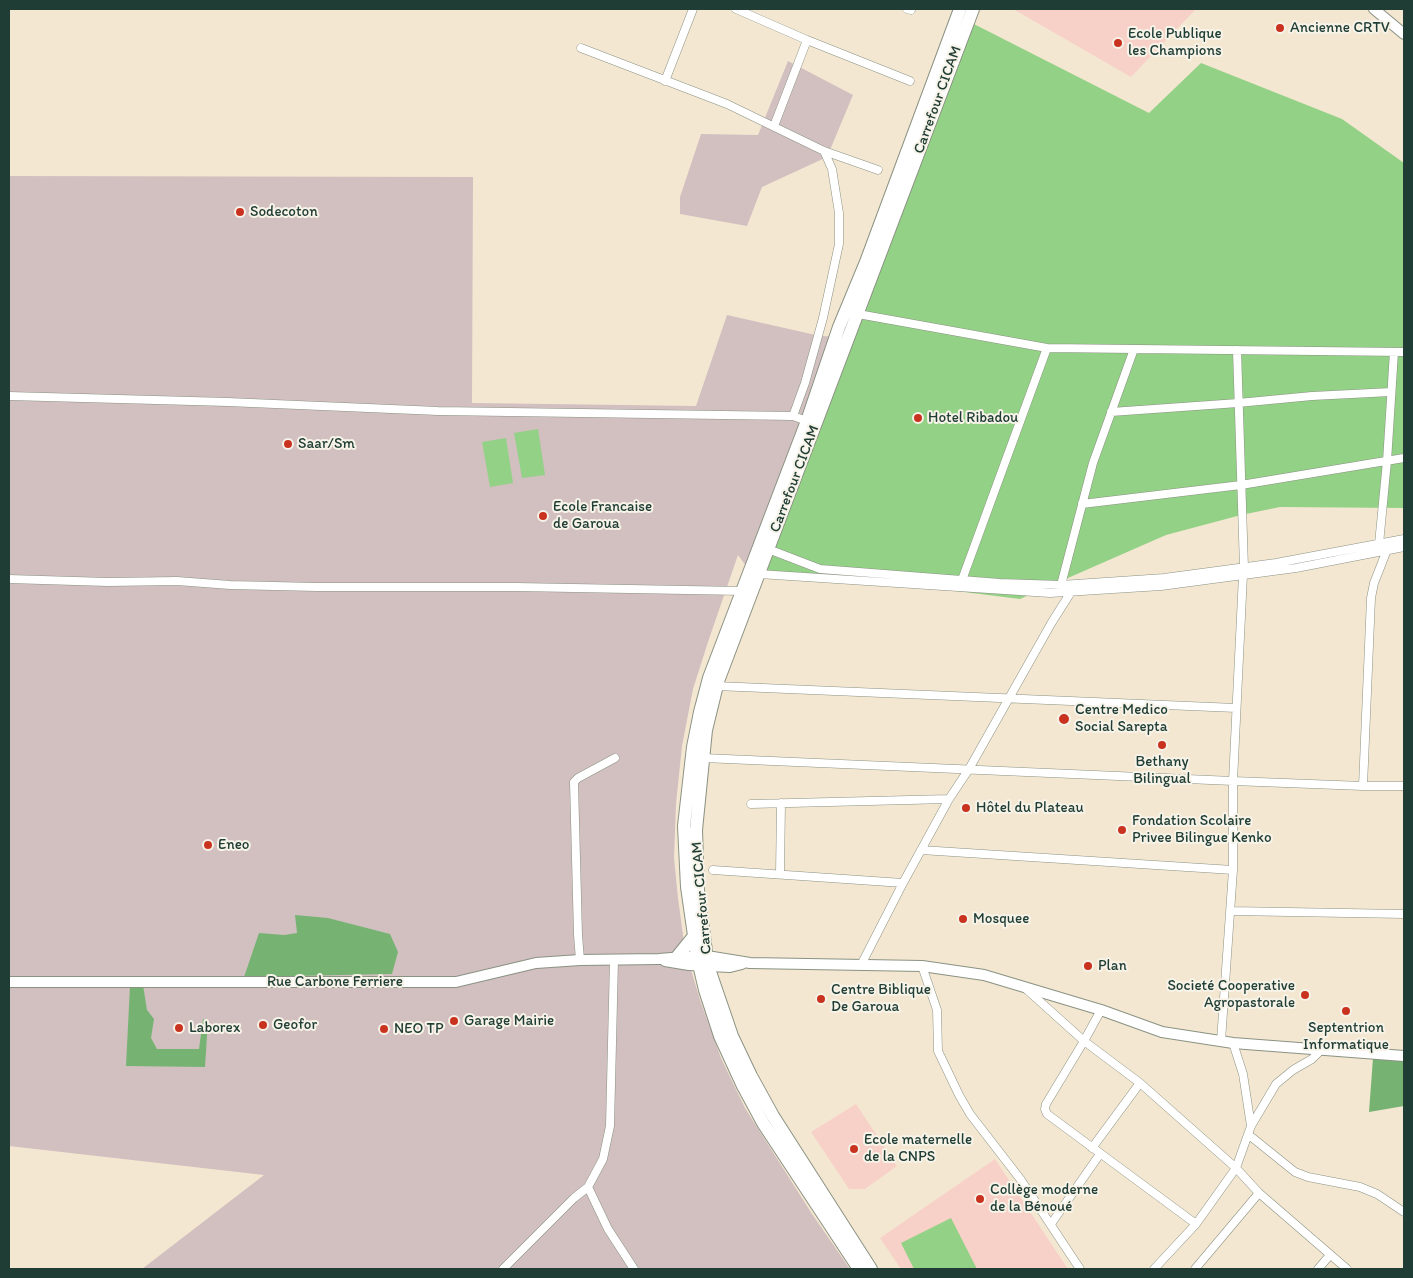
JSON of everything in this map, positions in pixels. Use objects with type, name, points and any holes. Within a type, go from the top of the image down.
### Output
[{"type":"main road","points":[[871,1269],[773,1116],[732,1036],[694,936],[687,887],[684,826],[693,747],[709,678],[807,421],[839,327],[866,262],[960,9]]},
{"type":"main road","name":"Carrefour CICAM","points":[[703,961],[696,830],[706,730],[716,686],[973,9]]},
{"type":"main road","points":[[677,957],[694,936]]},
{"type":"main road","points":[[703,961],[705,990],[720,1036],[742,1086],[763,1123],[859,1269]]},
{"type":"street","points":[[665,81],[694,9]]},
{"type":"street","points":[[736,9],[807,40],[910,80]]},
{"type":"street","points":[[1374,9],[1404,34]]},
{"type":"street","points":[[774,126],[807,40]]},
{"type":"street","points":[[581,48],[727,104],[824,151],[878,170]]},
{"type":"street","points":[[793,416],[805,383],[823,318],[838,244],[839,213],[832,169],[824,151]]},
{"type":"street","points":[[858,314],[1047,348],[1404,352]]},
{"type":"street","points":[[962,580],[1047,348]]},
{"type":"street","points":[[1061,585],[1094,463],[1134,349]]},
{"type":"street","points":[[1221,1041],[1233,870],[1233,782],[1243,571],[1237,350]]},
{"type":"street","points":[[1379,544],[1387,461],[1394,352]]},
{"type":"street","points":[[1111,412],[1238,404],[1312,396],[1391,392]]},
{"type":"street","points":[[9,396],[228,402],[438,411],[793,416],[807,421]]},
{"type":"street","points":[[1082,504],[1241,485],[1404,458]]},
{"type":"street","points":[[759,574],[1050,593],[1071,592],[1161,586],[1404,539]]},
{"type":"street","points":[[768,549],[820,569],[962,580],[1061,585],[1296,568],[1404,547]]},
{"type":"street","points":[[1363,786],[1371,598],[1374,583],[1387,550]]},
{"type":"street","points":[[9,579],[108,582],[177,581],[230,585],[317,587],[743,590]]},
{"type":"street","points":[[860,965],[902,883],[949,799],[969,769],[1071,592]]},
{"type":"street","points":[[716,686],[1009,700],[1236,708]]},
{"type":"street","points":[[580,960],[577,925],[574,782],[615,758]]},
{"type":"street","points":[[703,758],[1233,782],[1404,786]]},
{"type":"street","points":[[751,804],[949,799]]},
{"type":"street","points":[[780,874],[781,803]]},
{"type":"street","points":[[921,850],[1233,870]]},
{"type":"street","points":[[713,870],[902,883]]},
{"type":"street","points":[[1231,911],[1404,914]]},
{"type":"street","name":"Rue Carbone Ferriere","points":[[9,982],[456,982],[536,963],[677,957],[703,961]]},
{"type":"street","name":"Rue Carbone Ferriere","points":[[659,959],[681,964],[703,961]]},
{"type":"street","points":[[503,1269],[574,1198],[588,1187],[604,1158],[610,1126],[614,960]]},
{"type":"street","points":[[703,961],[730,966],[750,963],[922,966],[984,975],[1022,985],[1162,1032],[1221,1041],[1404,1056]]},
{"type":"street","points":[[922,966],[937,1010],[938,1051],[959,1096],[970,1114],[1021,1180],[1080,1269]]},
{"type":"street","points":[[1022,985],[1084,1041],[1140,1083],[1236,1168],[1259,1193],[1347,1269]]},
{"type":"street","points":[[1101,1010],[1046,1104],[1047,1114],[1196,1224]]},
{"type":"street","points":[[1233,1042],[1243,1074],[1251,1126]]},
{"type":"street","points":[[1154,1269],[1196,1224],[1236,1168],[1251,1126],[1276,1084],[1293,1070],[1312,1059],[1324,1048]]},
{"type":"street","points":[[1092,1148],[1140,1083]]},
{"type":"street","points":[[1249,1135],[1295,1172],[1308,1177],[1360,1187],[1377,1194],[1404,1212]]},
{"type":"street","points":[[1051,1224],[1100,1154]]},
{"type":"street","points":[[588,1187],[608,1228],[634,1269]]},
{"type":"street","points":[[1195,1269],[1259,1193]]},
{"type":"street","points":[[1318,1269],[1330,1255]]},
{"type":"shaded area","name":"Ecole Publique les Champions","points":[[1013,9],[1196,9],[1131,77]]},
{"type":"shaded area","points":[[788,61],[853,95],[827,157],[762,187],[747,226],[680,214],[680,197],[701,134],[758,135]]},
{"type":"shaded area","points":[[9,176],[473,177],[472,403],[696,406],[727,315],[820,336],[845,337],[755,578],[738,555],[709,639],[693,689],[682,746],[676,804],[674,858],[685,950],[701,1003],[721,1058],[745,1108],[812,1214],[850,1269],[142,1269],[264,1175],[9,1146]]},
{"type":"shaded area","name":"Ecole maternelle de la CNPS","points":[[856,1104],[897,1166],[865,1189],[849,1189],[811,1132]]},
{"type":"shaded area","name":"Collège moderne de la Bénoué","points":[[995,1159],[1068,1269],[901,1269],[880,1238]]},
{"type":"green space","points":[[966,20],[1149,113],[1201,63],[1342,119],[1404,163],[1404,508],[1280,507],[1241,515],[1166,535],[1020,599],[884,582],[764,577]]},
{"type":"green space","points":[[538,429],[545,475],[522,478],[514,433]]},
{"type":"green space","points":[[506,438],[513,483],[490,487],[482,442]]},
{"type":"green space","points":[[295,915],[328,918],[390,934],[398,952],[392,974],[244,977],[259,933],[284,935],[297,933]]},
{"type":"green space","points":[[143,985],[147,1010],[154,1019],[151,1038],[157,1049],[199,1049],[203,1019],[208,1020],[205,1067],[126,1066],[130,986]]},
{"type":"green space","points":[[1373,1058],[1404,1060],[1404,1106],[1369,1112]]},
{"type":"green space","points":[[951,1218],[977,1269],[914,1269],[901,1243]]},
{"type":"place","name":"Ancienne CRTV","points":[[1280,28]]},
{"type":"place","name":"Ecole Publique les Champions","points":[[1118,43]]},
{"type":"place","name":"Sodecoton","points":[[240,212]]},
{"type":"place","name":"Hotel Ribadou","points":[[918,418]]},
{"type":"place","name":"Saar/Sm","points":[[288,444]]},
{"type":"place","name":"Ecole Francaise de Garoua","points":[[543,516]]},
{"type":"place","name":"Centre Medico Social Sarepta","points":[[1064,719]]},
{"type":"place","name":"Bethany Bilingual","points":[[1162,745]]},
{"type":"place","name":"Hôtel du Plateau","points":[[966,808]]},
{"type":"place","name":"Fondation Scolaire Privee Bilingue Kenko","points":[[1122,830]]},
{"type":"place","name":"Eneo","points":[[208,845]]},
{"type":"place","name":"Mosquee","points":[[963,919]]},
{"type":"place","name":"Plan","points":[[1088,966]]},
{"type":"place","name":"Societé Cooperative Agropastorale","points":[[1305,995]]},
{"type":"place","name":"Centre Biblique De Garoua","points":[[821,999]]},
{"type":"place","name":"Septentrion Informatique","points":[[1346,1011]]},
{"type":"place","name":"Garage Mairie","points":[[454,1021]]},
{"type":"place","name":"Geofor","points":[[263,1025]]},
{"type":"place","name":"Laborex","points":[[179,1028]]},
{"type":"place","name":"NEO TP","points":[[384,1029]]},
{"type":"place","name":"Ecole maternelle de la CNPS","points":[[854,1149]]},
{"type":"place","name":"Collège moderne de la Bénoué","points":[[980,1199]]}]
